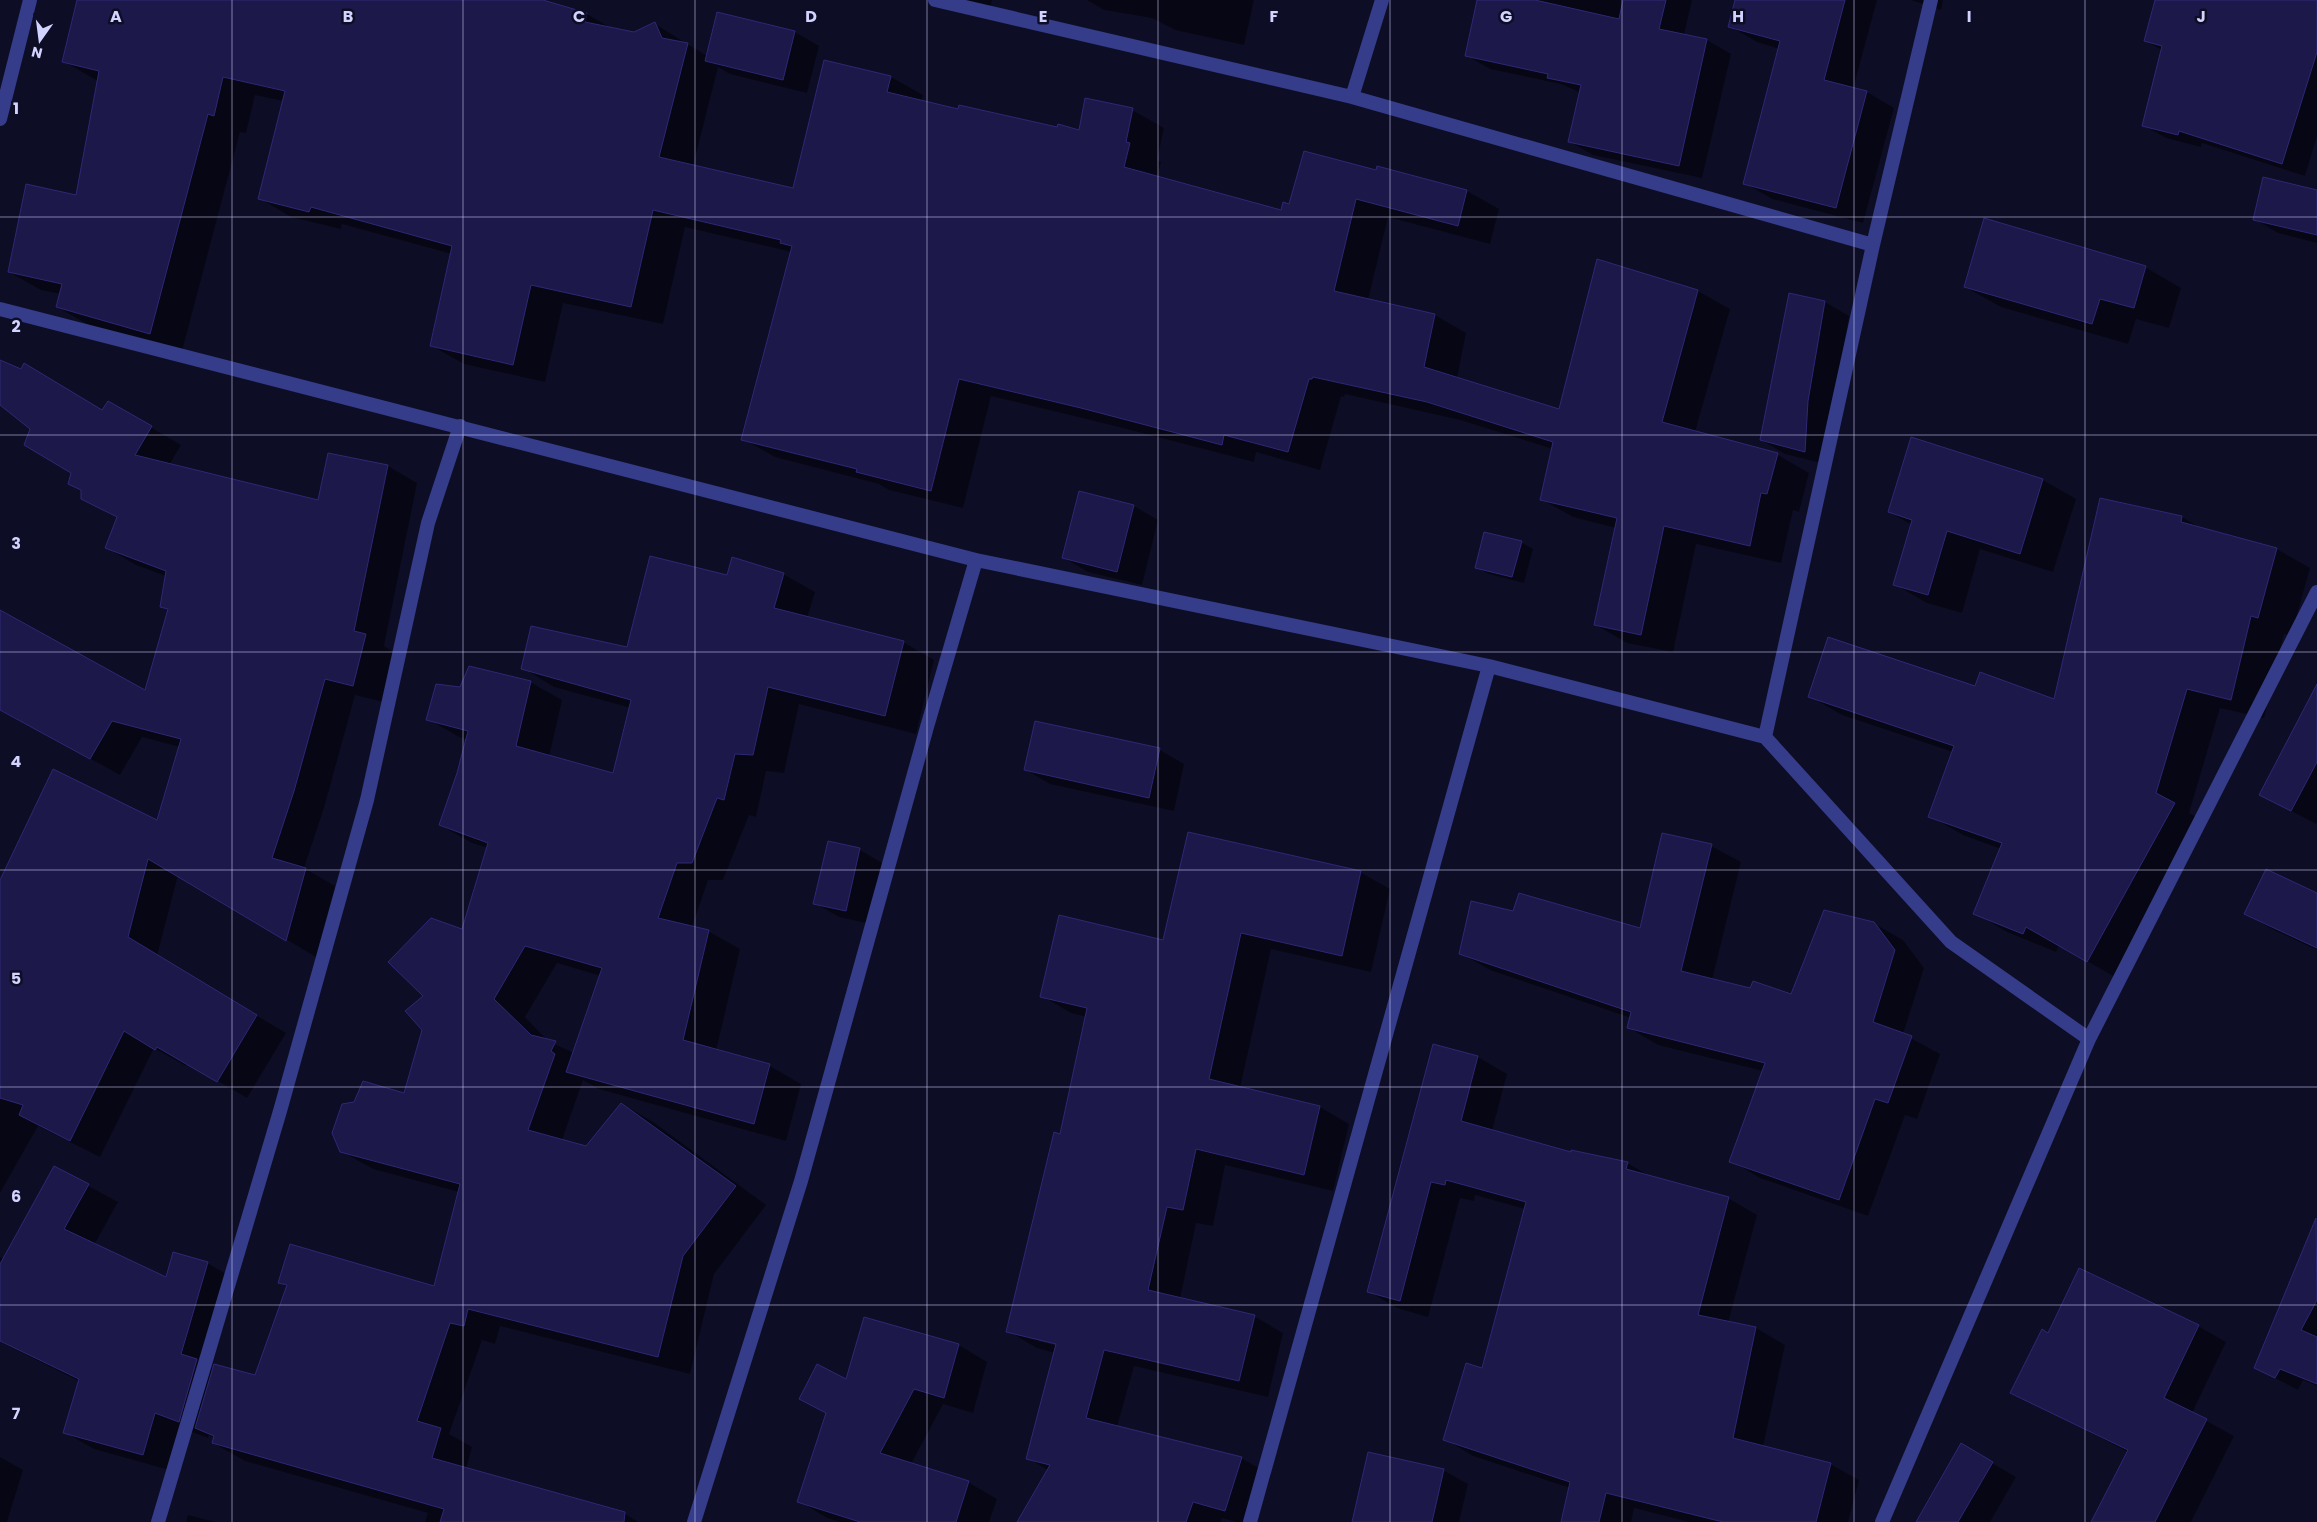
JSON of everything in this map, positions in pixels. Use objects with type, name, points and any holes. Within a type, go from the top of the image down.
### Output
[{"type":"street","points":[[0,119],[30,0]]},
{"type":"street","points":[[935,0],[1352,97],[1872,245]]},
{"type":"street","points":[[1352,97],[1382,0]]},
{"type":"street","points":[[1765,737],[1872,245],[1932,0]]},
{"type":"street","points":[[0,309],[976,560],[1489,666],[1765,737],[1950,942],[2089,1039]]},
{"type":"street","points":[[158,1522],[280,1111],[367,800],[428,523],[460,426]]},
{"type":"street","points":[[694,1522],[800,1181],[926,727],[976,560]]},
{"type":"street","points":[[1882,1522],[2089,1039],[2317,592]]},
{"type":"street","points":[[1250,1522],[1489,666]]},
{"type":"building","points":[[77,0],[543,0],[587,13],[585,22],[634,32],[655,22],[662,38],[688,43],[659,157],[793,188],[824,60],[891,76],[887,92],[958,109],[959,105],[1057,127],[1058,124],[1079,130],[1085,98],[1133,108],[1126,142],[1130,143],[1124,167],[1281,210],[1283,202],[1289,204],[1304,151],[1376,170],[1377,166],[1467,190],[1458,226],[1356,199],[1334,291],[1435,314],[1424,367],[1559,409],[1597,259],[1698,290],[1662,422],[1778,453],[1767,494],[1761,493],[1750,546],[1664,526],[1641,635],[1594,625],[1617,518],[1540,500],[1553,442],[1427,402],[1313,377],[1309,379],[1288,452],[1224,435],[1222,445],[1081,408],[959,379],[931,491],[856,472],[857,469],[741,440],[792,246],[780,243],[781,240],[653,210],[631,307],[531,285],[513,365],[430,346],[452,246],[311,207],[309,212],[258,199],[285,91],[223,77],[214,116],[208,114],[150,334],[56,307],[62,284],[8,272],[26,184],[76,195],[99,71],[62,62]]},
{"type":"building","points":[[1477,0],[1535,0],[1619,19],[1623,0],[1666,0],[1659,29],[1707,39],[1679,166],[1568,142],[1581,85],[1547,78],[1548,74],[1465,56]]},
{"type":"building","points":[[1735,0],[1845,0],[1824,80],[1867,91],[1836,208],[1743,184],[1780,41],[1728,27]]},
{"type":"building","points":[[2155,0],[2317,0],[2317,52],[2282,164],[2179,131],[2178,135],[2142,126],[2162,46],[2144,41]]},
{"type":"building","points":[[717,12],[795,31],[783,80],[705,61]]},
{"type":"building","points":[[2263,177],[2317,190],[2317,235],[2253,220]]},
{"type":"building","points":[[1984,218],[2146,266],[2134,308],[2100,299],[2092,324],[1964,287]]},
{"type":"building","points":[[1789,293],[1825,301],[1808,401],[1805,452],[1760,440]]},
{"type":"building","points":[[0,360],[21,369],[24,363],[102,410],[108,401],[152,426],[135,455],[318,500],[328,453],[388,465],[354,631],[366,634],[353,686],[325,679],[294,791],[272,858],[306,868],[286,941],[148,859],[128,937],[257,1015],[217,1082],[157,1047],[155,1050],[124,1031],[70,1141],[19,1115],[23,1105],[0,1098],[0,880],[53,769],[157,820],[181,739],[112,721],[90,759],[0,710],[0,610],[145,690],[168,609],[160,607],[166,571],[105,548],[117,517],[81,499],[81,490],[68,484],[71,473],[24,445],[30,429],[0,405]]},
{"type":"building","points":[[1911,437],[2043,479],[2020,554],[1947,531],[1928,595],[1893,585],[1912,520],[1888,512]]},
{"type":"building","points":[[1079,491],[1134,505],[1117,572],[1062,558]]},
{"type":"building","points":[[2100,498],[2182,516],[2181,522],[2277,548],[2258,618],[2251,616],[2231,700],[2187,689],[2156,793],[2175,803],[2087,962],[2026,927],[2023,934],[1973,914],[2002,843],[1928,817],[1954,746],[1808,697],[1828,637],[1975,686],[1980,672],[2054,699]]},
{"type":"building","points":[[1484,532],[1522,541],[1512,577],[1475,568]]},
{"type":"building","points":[[650,556],[727,575],[732,557],[784,573],[774,608],[904,641],[885,716],[768,687],[753,755],[735,754],[724,800],[717,798],[692,863],[677,863],[658,918],[709,930],[683,1040],[770,1064],[754,1124],[566,1072],[602,968],[525,946],[494,999],[531,1035],[556,1041],[551,1051],[555,1054],[528,1130],[586,1146],[621,1103],[736,1186],[683,1256],[658,1357],[468,1309],[464,1326],[450,1323],[417,1421],[441,1428],[432,1458],[625,1512],[624,1522],[440,1522],[444,1509],[212,1443],[214,1436],[195,1428],[214,1364],[255,1375],[287,1285],[278,1283],[290,1244],[434,1286],[460,1184],[340,1152],[332,1133],[342,1104],[354,1102],[363,1081],[404,1093],[422,1030],[405,1011],[423,996],[388,962],[431,918],[462,929],[488,843],[439,825],[457,773],[468,731],[426,720],[436,684],[460,687],[469,666],[531,681],[516,746],[613,773],[631,700],[521,669],[531,626],[627,647]]},
{"type":"building","points":[[2317,684],[2317,762],[2291,811],[2259,795]]},
{"type":"building","points":[[1035,721],[1160,748],[1149,798],[1024,770]]},
{"type":"building","points":[[1188,832],[1361,871],[1342,956],[1241,933],[1209,1079],[1320,1106],[1304,1175],[1196,1149],[1183,1210],[1167,1207],[1148,1290],[1255,1315],[1239,1381],[1104,1350],[1086,1418],[1242,1457],[1225,1511],[1193,1502],[1186,1522],[1017,1522],[1050,1465],[1026,1459],[1056,1344],[1006,1332],[1054,1132],[1060,1134],[1087,1008],[1040,997],[1059,915],[1163,940]]},
{"type":"building","points":[[1662,833],[1712,844],[1681,971],[1750,988],[1753,981],[1791,994],[1824,910],[1874,922],[1895,950],[1873,1022],[1912,1036],[1888,1103],[1875,1099],[1839,1200],[1729,1162],[1765,1063],[1627,1028],[1631,1012],[1459,954],[1471,901],[1513,911],[1519,893],[1640,928]]},
{"type":"building","points":[[828,841],[860,848],[846,911],[813,904]]},
{"type":"building","points":[[2266,869],[2317,893],[2317,948],[2244,914]]},
{"type":"building","points":[[1433,1044],[1478,1056],[1461,1121],[1571,1152],[1571,1150],[1628,1162],[1626,1169],[1729,1197],[1698,1315],[1756,1327],[1733,1438],[1831,1463],[1816,1522],[1723,1522],[1606,1493],[1599,1522],[1561,1522],[1570,1482],[1443,1440],[1466,1363],[1482,1368],[1526,1202],[1446,1180],[1445,1185],[1431,1182],[1400,1301],[1367,1292]]},
{"type":"building","points":[[54,1166],[89,1184],[64,1229],[166,1277],[173,1252],[208,1262],[181,1354],[197,1359],[179,1422],[155,1413],[143,1455],[63,1433],[79,1379],[0,1341],[0,1264]]},
{"type":"building","points":[[2316,1218],[2317,1300],[2301,1330],[2317,1337],[2317,1384],[2280,1369],[2275,1378],[2254,1368]]},
{"type":"building","points":[[2079,1268],[2199,1325],[2164,1398],[2207,1419],[2155,1522],[2091,1522],[2128,1450],[2010,1393],[2042,1329],[2048,1333]]},
{"type":"building","points":[[864,1317],[959,1344],[944,1398],[914,1389],[880,1453],[969,1481],[956,1522],[860,1522],[797,1502],[826,1413],[799,1399],[817,1364],[846,1379]]},
{"type":"building","points":[[1961,1443],[1993,1462],[1958,1522],[1916,1522]]},
{"type":"building","points":[[1368,1452],[1444,1469],[1432,1522],[1352,1522]]}]
